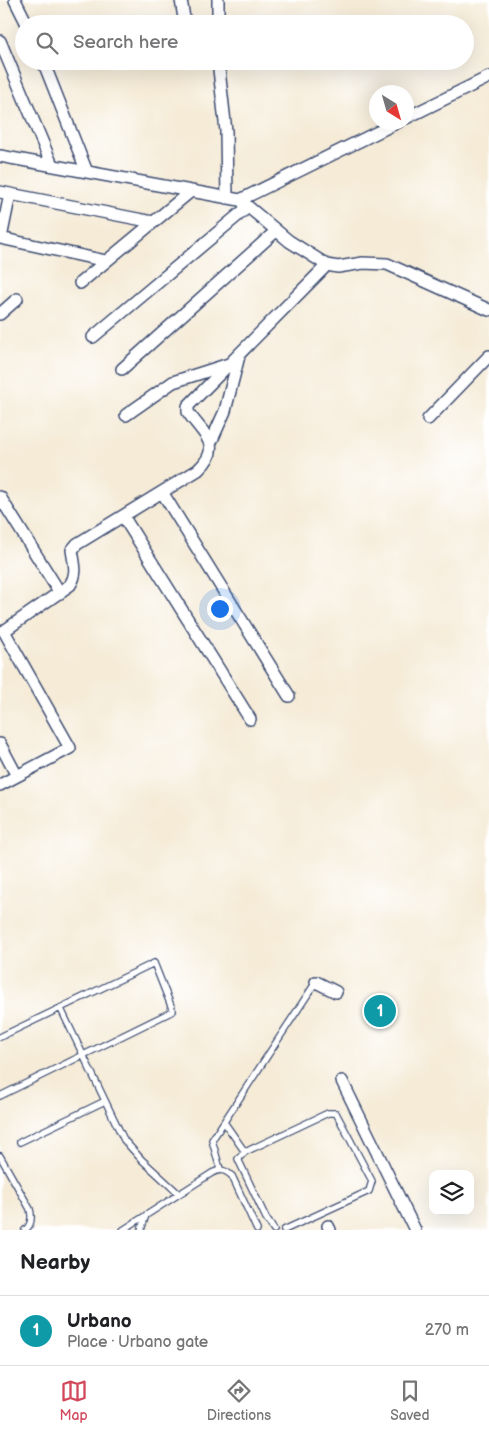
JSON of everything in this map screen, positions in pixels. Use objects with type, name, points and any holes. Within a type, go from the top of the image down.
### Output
[{"type":"street","points":[[15,0],[22,15]]},
{"type":"street","points":[[181,0],[184,15]]},
{"type":"street","points":[[218,0],[218,15]]},
{"type":"street","points":[[0,41],[52,165]]},
{"type":"street","points":[[46,70],[87,172]]},
{"type":"street","points":[[215,70],[226,132],[227,198]]},
{"type":"street","points":[[414,114],[489,77]]},
{"type":"street","points":[[93,337],[244,204],[383,130]]},
{"type":"street","points":[[0,156],[227,198],[244,204],[289,241],[327,265],[338,267],[363,263],[387,264],[486,305]]},
{"type":"street","points":[[80,283],[191,191]]},
{"type":"street","points":[[106,261],[1,238],[5,194],[153,222]]},
{"type":"street","points":[[122,369],[276,231]]},
{"type":"street","points":[[211,442],[190,416],[187,408],[327,265]]},
{"type":"street","points":[[0,314],[17,298]]},
{"type":"street","points":[[0,785],[70,748],[2,628],[70,586],[75,579],[72,550],[74,547],[198,470],[206,463],[211,449],[211,442],[225,411],[239,354]]},
{"type":"street","points":[[428,419],[489,356]]},
{"type":"street","points":[[126,415],[173,382],[230,364]]},
{"type":"street","points":[[162,492],[289,696]]},
{"type":"street","points":[[0,497],[60,593]]},
{"type":"street","points":[[123,516],[250,719]]},
{"type":"street","points":[[0,744],[17,776]]},
{"type":"street","points":[[316,982],[336,992]]},
{"type":"street","points":[[342,1081],[415,1230]]},
{"type":"lane","points":[[0,1037],[154,963],[173,1011],[0,1096]]},
{"type":"lane","points":[[220,1170],[212,1140],[316,982]]},
{"type":"lane","points":[[61,1009],[124,1140],[142,1160],[179,1194]]},
{"type":"lane","points":[[20,1142],[105,1101]]},
{"type":"lane","points":[[274,1230],[266,1218],[238,1159],[245,1152],[328,1114],[336,1114],[372,1181],[370,1190],[284,1230]]},
{"type":"lane","points":[[224,1122],[245,1152]]},
{"type":"lane","points":[[0,1156],[30,1209],[32,1217],[29,1227],[25,1230]]},
{"type":"lane","points":[[123,1230],[212,1173],[220,1170],[226,1171],[232,1176],[257,1230]]},
{"type":"lane","points":[[141,1230],[146,1215]]},
{"type":"place","name":"Urbano","points":[[380,1011]]}]
